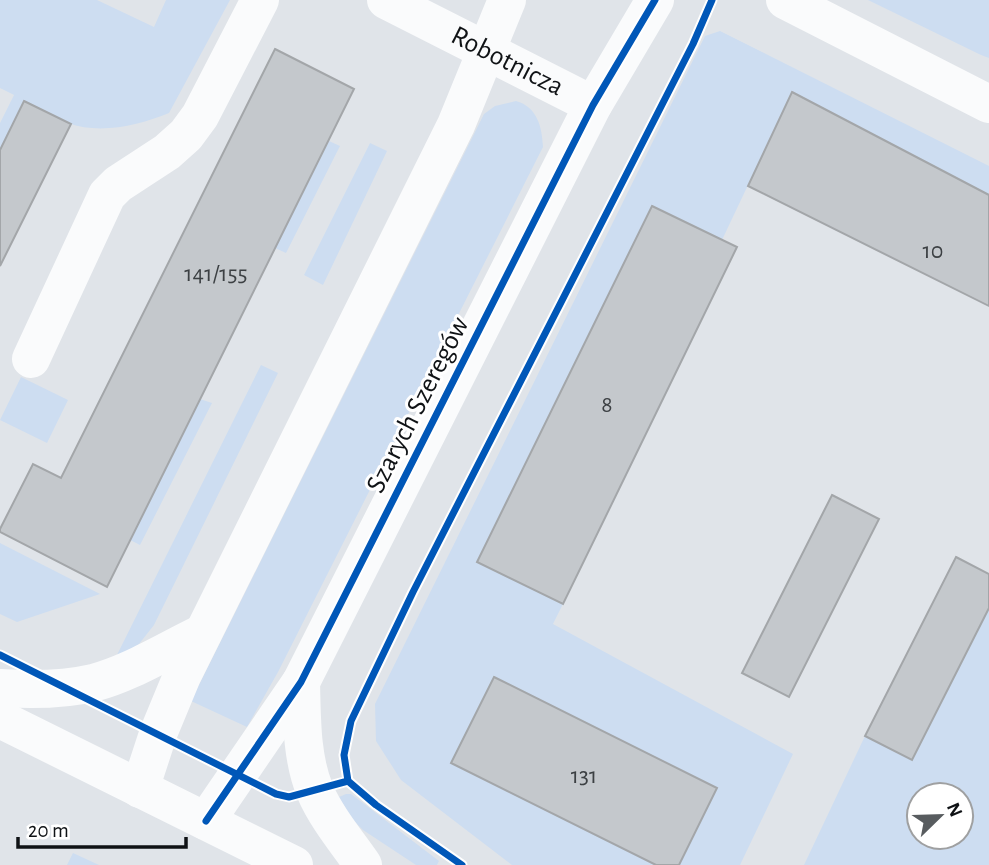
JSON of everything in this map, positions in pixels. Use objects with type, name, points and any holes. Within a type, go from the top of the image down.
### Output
[{"type":"street","points":[[31,359],[107,195],[118,184],[167,152],[186,135],[200,116],[260,0]]},
{"type":"street","name":"Robotnicza","points":[[386,0],[593,106]]},
{"type":"street","points":[[141,789],[158,734],[203,633],[456,125],[507,0]]},
{"type":"street","name":"Szarych Szeregów","points":[[205,821],[301,681],[593,106],[655,0]]},
{"type":"street","points":[[785,0],[989,104]]},
{"type":"street","points":[[0,688],[65,687],[91,683],[111,677],[203,633]]},
{"type":"street","name":"Szarych Szeregów","points":[[301,681],[302,723],[315,791],[363,865]]},
{"type":"street","points":[[0,719],[294,865]]},
{"type":"shaded area","points":[[0,0],[97,0],[154,27],[166,0],[230,0],[169,113],[133,125],[80,127],[24,101],[0,150],[0,123],[14,95],[0,88]]},
{"type":"shaded area","points":[[868,0],[989,0],[989,58],[981,55]]},
{"type":"shaded area","points":[[720,31],[989,166],[989,195],[792,92],[722,240],[652,206],[478,562],[563,604],[553,624],[793,754],[740,865],[512,865],[401,780],[376,741],[375,704],[705,36]]},
{"type":"shaded area","points":[[516,101],[529,108],[537,118],[543,147],[278,672],[247,727],[191,701],[484,114],[495,106]]},
{"type":"shaded area","points":[[329,141],[340,146],[286,253],[275,248]]},
{"type":"shaded area","points":[[370,143],[387,151],[323,285],[304,275]]},
{"type":"shaded area","points":[[261,365],[278,373],[154,625],[139,644],[114,661]]},
{"type":"shaded area","points":[[21,377],[68,400],[47,443],[0,420]]},
{"type":"shaded area","points":[[200,399],[212,403],[140,545],[130,540]]},
{"type":"shaded area","points":[[0,543],[100,594],[17,622],[0,614]]},
{"type":"shaded area","points":[[989,608],[989,865],[804,865],[865,736],[913,759]]},
{"type":"shaded area","points":[[351,794],[439,861],[437,865],[416,865],[363,830],[351,818],[339,797]]},
{"type":"shaded area","points":[[73,853],[99,865],[67,865]]},
{"type":"building","points":[[275,49],[354,89],[107,587],[0,532],[0,529],[33,464],[61,478]]},
{"type":"building","points":[[792,92],[989,195],[989,306],[748,186]]},
{"type":"building","points":[[24,101],[71,124],[0,266],[0,150]]},
{"type":"building","points":[[652,206],[737,247],[563,604],[477,562]]},
{"type":"building","points":[[832,495],[879,519],[789,697],[742,673]]},
{"type":"building","points":[[956,557],[989,574],[989,608],[912,760],[865,736]]},
{"type":"building","points":[[494,677],[717,788],[679,865],[656,865],[451,763]]},
{"type":"cycle path","points":[[206,821],[301,682],[593,105],[655,0]]},
{"type":"cycle path","points":[[348,781],[344,755],[351,721],[413,592],[693,44],[712,0]]},
{"type":"cycle path","points":[[0,655],[276,794],[289,797],[348,781],[376,805],[462,865]]}]
